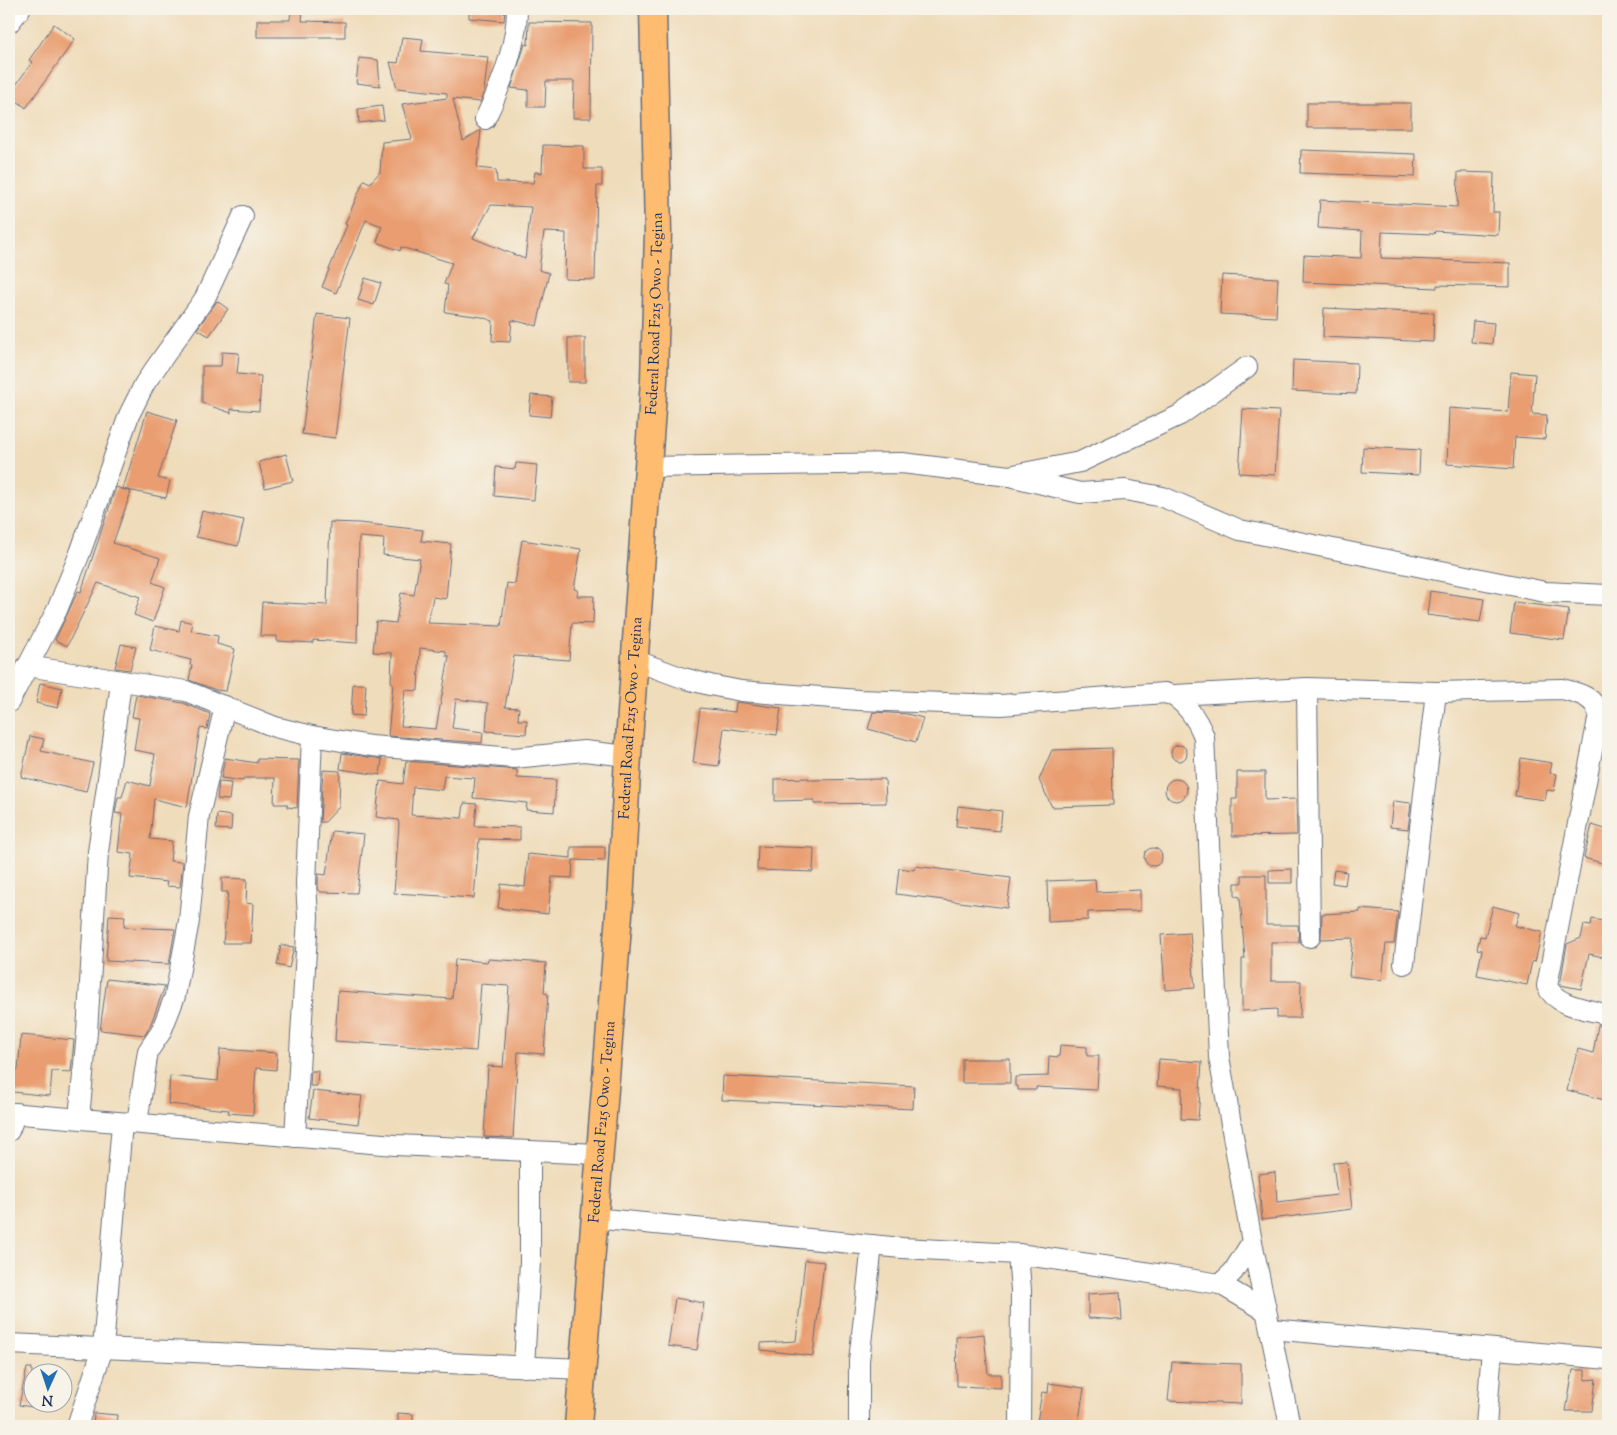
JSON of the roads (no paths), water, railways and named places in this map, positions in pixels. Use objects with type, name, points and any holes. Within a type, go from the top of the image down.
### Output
[{"type":"main road","name":"Federal Road F215 Owo - Tegina","points":[[578,1426],[598,1154],[620,902],[634,660],[654,380],[658,242],[653,9]]},
{"type":"street","points":[[9,23],[20,9]]},
{"type":"street","points":[[485,119],[503,75],[514,35],[517,9]]},
{"type":"street","points":[[9,702],[57,610],[80,553],[129,415],[146,383],[205,298],[243,216]]},
{"type":"street","points":[[1010,476],[1080,462],[1180,414],[1247,367]]},
{"type":"street","points":[[647,467],[902,463],[1010,476],[1080,493],[1125,490],[1163,497],[1240,530],[1545,592],[1608,595]]},
{"type":"street","points":[[634,660],[683,678],[710,685],[741,690],[859,700],[1001,705],[1165,693],[1175,695],[1307,688],[1436,692],[1562,689],[1582,694],[1597,708],[1602,738],[1548,986],[1550,994],[1557,1000],[1608,1015]]},
{"type":"street","points":[[27,666],[121,683],[186,691],[275,727],[312,736],[371,746],[464,756],[514,758],[584,752],[628,756]]},
{"type":"street","points":[[79,1118],[91,979],[98,852],[121,683]]},
{"type":"street","points":[[1307,688],[1310,937]]},
{"type":"street","points":[[1404,964],[1436,692]]},
{"type":"street","points":[[1175,695],[1200,726],[1204,737],[1219,1057],[1252,1242],[1290,1426]]},
{"type":"street","points":[[77,1426],[103,1348],[129,1124],[148,1052],[161,1032],[175,996],[189,921],[199,816],[225,706]]},
{"type":"street","points":[[295,1137],[296,1088],[308,917],[307,874],[312,736]]},
{"type":"street","points":[[11,1119],[79,1118],[129,1124],[395,1146],[598,1154]]},
{"type":"street","points":[[524,1366],[530,1262],[530,1152]]},
{"type":"street","points":[[593,1218],[872,1245],[1018,1254],[1220,1284],[1268,1320],[1492,1349],[1608,1359]]},
{"type":"street","points":[[1220,1284],[1233,1272],[1252,1242]]},
{"type":"street","points":[[859,1426],[859,1361],[872,1245]]},
{"type":"street","points":[[1018,1254],[1021,1300],[1020,1426]]},
{"type":"street","points":[[9,1344],[583,1369]]},
{"type":"street","points":[[1486,1426],[1492,1349]]}]
